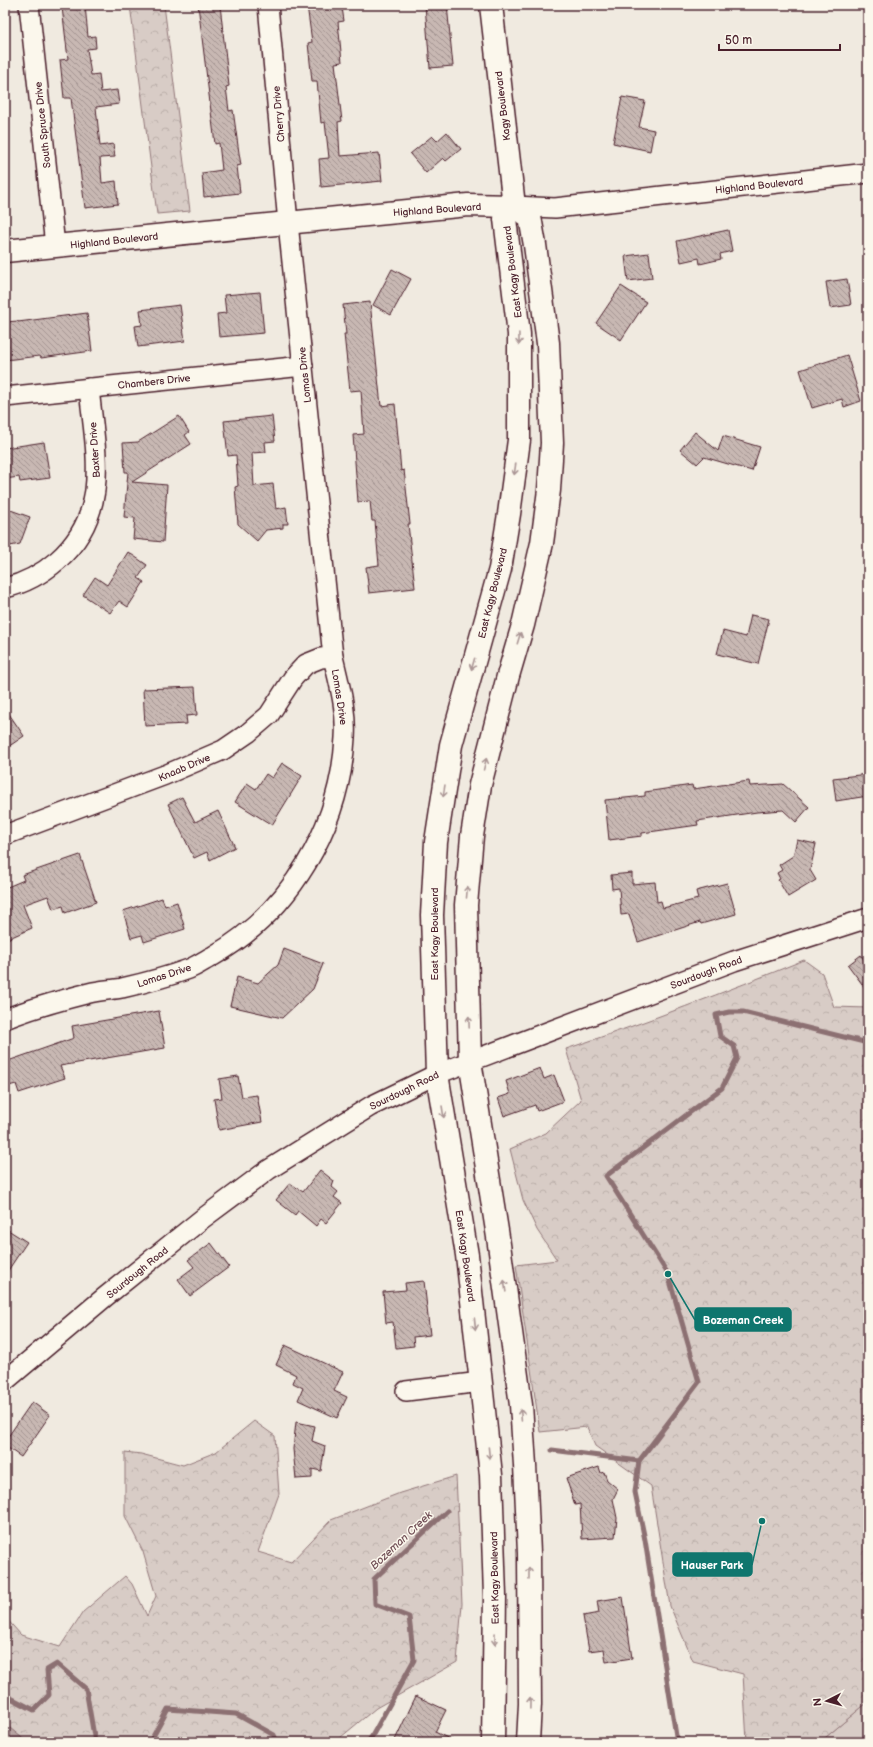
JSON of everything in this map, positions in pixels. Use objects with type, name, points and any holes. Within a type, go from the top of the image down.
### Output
[{"type":"main road","name":"Kagy Boulevard","points":[[491,5],[514,206]]},
{"type":"main road","name":"Highland Boulevard","points":[[5,251],[468,206],[514,206]]},
{"type":"main road","points":[[514,206],[530,218],[548,343],[552,443],[549,490],[542,543],[523,625],[508,676],[480,786],[472,836],[466,905],[470,1061],[498,1237],[520,1405],[529,1553],[530,1704],[528,1742]]},
{"type":"main road","name":"East Kagy Boulevard","points":[[494,1742],[495,1581],[491,1476],[467,1255],[437,1074],[432,915],[436,842],[451,745],[500,569],[519,440],[519,334],[505,219],[514,206]]},
{"type":"street","name":"South Spruce Drive","points":[[29,5],[55,246]]},
{"type":"street","name":"Cherry Drive","points":[[268,5],[288,223]]},
{"type":"street","name":"Highland Boulevard","points":[[514,206],[555,208],[868,173]]},
{"type":"street","name":"Lomas Drive","points":[[5,1019],[90,993],[148,982],[190,968],[227,947],[248,932],[281,899],[296,880],[322,836],[332,809],[340,781],[345,738],[345,716],[333,657],[288,223]]},
{"type":"street","name":"Chambers Drive","points":[[5,397],[303,366]]},
{"type":"street","name":"Baxter Drive","points":[[5,588],[25,583],[46,571],[67,552],[83,531],[91,514],[96,491],[96,461],[89,388]]},
{"type":"street","name":"Knaab Drive","points":[[5,835],[165,775],[223,750],[248,733],[270,715],[293,678],[306,664],[321,658],[333,657]]},
{"type":"street","name":"Sourdough Road","points":[[5,1381],[188,1230],[268,1170],[371,1106],[437,1074],[734,961],[868,918]]},
{"type":"street","points":[[406,1391],[481,1382]]},
{"type":"green space","points":[[130,5],[164,5],[190,211],[157,214]]},
{"type":"green space","points":[[804,960],[822,973],[834,1007],[868,1008],[868,1702],[820,1742],[747,1742],[743,1674],[693,1661],[670,1606],[651,1486],[595,1446],[587,1427],[540,1432],[516,1265],[557,1260],[537,1230],[523,1200],[510,1149],[546,1133],[581,1100],[566,1049],[745,984]]},
{"type":"green space","points":[[254,1421],[275,1436],[279,1494],[258,1552],[291,1562],[331,1520],[400,1493],[456,1476],[462,1604],[457,1662],[376,1708],[335,1742],[5,1742],[5,1617],[21,1635],[60,1647],[83,1612],[125,1576],[132,1584],[147,1616],[156,1596],[143,1552],[125,1516],[125,1452],[141,1454],[183,1465],[216,1452]]},
{"type":"green space","points":[[868,1702],[868,1742],[820,1742]]},
{"type":"water","points":[[5,1726],[10,1728],[27,1742],[5,1742]]},
{"type":"building","points":[[85,5],[88,37],[95,36],[96,48],[87,49],[91,75],[99,74],[101,92],[117,90],[119,104],[96,107],[100,146],[113,144],[115,157],[100,158],[102,183],[116,181],[118,204],[85,208],[71,98],[64,98],[60,60],[68,59],[62,7]]},
{"type":"building","points":[[198,5],[220,5],[229,86],[226,87],[229,111],[233,110],[241,165],[237,166],[240,193],[204,197],[202,173],[222,170],[219,143],[215,144]]},
{"type":"building","points":[[307,5],[329,5],[329,8],[342,7],[344,21],[338,22],[342,62],[335,63],[342,121],[338,122],[340,156],[379,153],[382,181],[321,187],[319,159],[329,158],[325,122],[321,123],[317,81],[312,81],[308,43],[312,42]]},
{"type":"building","points":[[425,5],[447,5],[453,66],[430,68]]},
{"type":"building","points":[[622,97],[645,101],[639,127],[654,130],[650,151],[613,143]]},
{"type":"building","points":[[447,132],[461,149],[446,161],[443,158],[426,173],[410,154],[432,136],[437,141]]},
{"type":"building","points":[[728,230],[732,251],[720,254],[721,259],[700,264],[699,258],[681,262],[677,241]]},
{"type":"building","points":[[649,253],[652,278],[628,281],[625,256]]},
{"type":"building","points":[[392,269],[411,279],[391,315],[373,305]]},
{"type":"building","points":[[847,279],[851,305],[830,308],[826,282]]},
{"type":"building","points":[[621,286],[646,302],[621,340],[596,323]]},
{"type":"building","points":[[260,292],[264,333],[219,337],[217,314],[226,313],[224,295]]},
{"type":"building","points":[[370,302],[381,406],[395,404],[401,471],[404,470],[410,524],[408,524],[415,588],[369,593],[366,567],[379,565],[375,521],[372,521],[370,501],[358,502],[353,435],[364,434],[361,390],[350,391],[344,334],[346,334],[343,305]]},
{"type":"building","points":[[180,305],[185,341],[138,347],[135,326],[142,325],[140,310]]},
{"type":"building","points":[[87,313],[92,351],[41,358],[40,356],[5,360],[5,322],[18,322]]},
{"type":"building","points":[[847,355],[861,401],[844,407],[842,399],[812,408],[800,370]]},
{"type":"building","points":[[179,416],[189,432],[185,435],[191,444],[132,482],[167,485],[163,542],[133,539],[135,518],[124,517],[128,472],[125,472],[123,443],[138,442]]},
{"type":"building","points":[[272,416],[275,441],[265,442],[266,452],[252,453],[254,486],[273,484],[276,509],[286,507],[288,524],[283,524],[283,528],[266,530],[257,541],[238,524],[235,487],[238,486],[236,455],[228,456],[224,421]]},
{"type":"building","points":[[695,432],[718,451],[723,436],[760,447],[752,471],[704,457],[697,464],[680,450]]},
{"type":"building","points":[[44,442],[50,478],[20,482],[19,477],[5,479],[5,448]]},
{"type":"building","points":[[5,508],[30,517],[20,544],[5,547]]},
{"type":"building","points":[[128,552],[147,565],[138,578],[144,582],[128,607],[119,601],[110,613],[83,595],[95,577],[107,585]]},
{"type":"building","points":[[751,615],[769,619],[758,664],[717,654],[723,631],[746,637]]},
{"type":"building","points":[[195,687],[197,715],[186,716],[187,724],[145,726],[143,689]]},
{"type":"building","points":[[5,708],[24,736],[5,749]]},
{"type":"building","points":[[282,763],[302,776],[272,825],[235,802],[247,783],[256,789],[266,774],[272,778]]},
{"type":"building","points":[[868,774],[868,796],[836,801],[833,778]]},
{"type":"building","points":[[749,781],[750,786],[783,784],[809,807],[796,822],[783,810],[757,812],[697,821],[698,825],[642,833],[642,836],[609,840],[605,800],[645,796],[645,792],[692,785],[693,789]]},
{"type":"building","points":[[182,797],[195,822],[218,811],[235,847],[210,860],[207,852],[194,858],[168,804]]},
{"type":"building","points":[[797,840],[816,844],[810,870],[816,880],[788,897],[778,880],[780,879],[777,873],[782,870],[779,865],[793,856]]},
{"type":"building","points":[[80,855],[96,902],[65,913],[63,906],[53,909],[48,896],[23,905],[32,928],[5,940],[5,888],[24,880],[22,875]]},
{"type":"building","points":[[632,873],[632,884],[655,882],[657,902],[661,901],[663,908],[698,899],[696,891],[727,883],[736,914],[701,924],[700,922],[638,942],[629,914],[621,915],[619,888],[612,889],[611,875]]},
{"type":"building","points":[[162,898],[165,906],[177,902],[185,929],[144,942],[142,935],[131,938],[123,911]]},
{"type":"building","points":[[284,949],[323,964],[313,989],[282,1018],[230,1006],[237,977],[258,983],[278,965]]},
{"type":"building","points":[[861,955],[868,965],[868,992],[848,965]]},
{"type":"building","points":[[159,1011],[165,1048],[60,1066],[65,1078],[19,1093],[16,1084],[5,1087],[5,1062],[74,1038],[72,1026]]},
{"type":"building","points":[[540,1068],[544,1079],[554,1075],[564,1101],[537,1111],[535,1105],[504,1116],[498,1098],[510,1094],[506,1081]]},
{"type":"building","points":[[238,1076],[242,1097],[257,1095],[262,1122],[219,1130],[214,1099],[222,1098],[219,1079]]},
{"type":"building","points":[[320,1170],[334,1181],[332,1187],[338,1192],[334,1197],[342,1203],[326,1223],[321,1219],[316,1226],[298,1211],[295,1215],[276,1200],[290,1183],[303,1192]]},
{"type":"building","points":[[5,1228],[27,1242],[5,1275]]},
{"type":"building","points":[[211,1243],[229,1267],[190,1296],[178,1279],[194,1267],[188,1260]]},
{"type":"building","points":[[424,1281],[430,1335],[413,1337],[414,1346],[396,1348],[393,1322],[386,1323],[383,1292],[406,1290],[405,1283]]},
{"type":"building","points":[[285,1345],[343,1372],[334,1391],[347,1397],[337,1418],[298,1400],[303,1388],[293,1383],[296,1375],[276,1365]]},
{"type":"building","points":[[32,1402],[50,1415],[21,1457],[5,1446],[5,1441]]},
{"type":"building","points":[[296,1422],[315,1426],[312,1441],[325,1446],[321,1471],[312,1469],[312,1478],[296,1479],[293,1449]]},
{"type":"building","points":[[599,1467],[601,1473],[604,1472],[607,1480],[618,1489],[613,1499],[617,1518],[615,1537],[582,1539],[580,1504],[575,1505],[566,1478]]},
{"type":"building","points":[[623,1597],[632,1658],[606,1662],[604,1649],[589,1651],[583,1616],[599,1613],[597,1601]]},
{"type":"building","points":[[416,1696],[446,1710],[435,1732],[456,1742],[394,1742]]},
{"type":"waterway","name":"Bozeman Creek","points":[[677,1742],[645,1540],[635,1492],[639,1461],[699,1382],[668,1274],[606,1176],[722,1088],[737,1058],[734,1046],[720,1036],[716,1015],[729,1012],[743,1012],[868,1043]]},
{"type":"waterway","name":"Bozeman Creek","points":[[552,1450],[639,1461]]},
{"type":"waterway","name":"Bozeman Creek","points":[[367,1742],[371,1738],[414,1660],[409,1617],[375,1604],[374,1579],[447,1511]]},
{"type":"waterway","name":"Bozeman Creek","points":[[5,1695],[34,1710],[49,1695],[47,1670],[57,1664],[86,1689],[95,1742]]},
{"type":"waterway","name":"Bozeman Creek","points":[[150,1742],[168,1709],[236,1714],[274,1735],[277,1742]]},
{"type":"place","name":"Bozeman Creek","points":[[668,1274]]},
{"type":"place","name":"Hauser Park","points":[[762,1521]]}]
